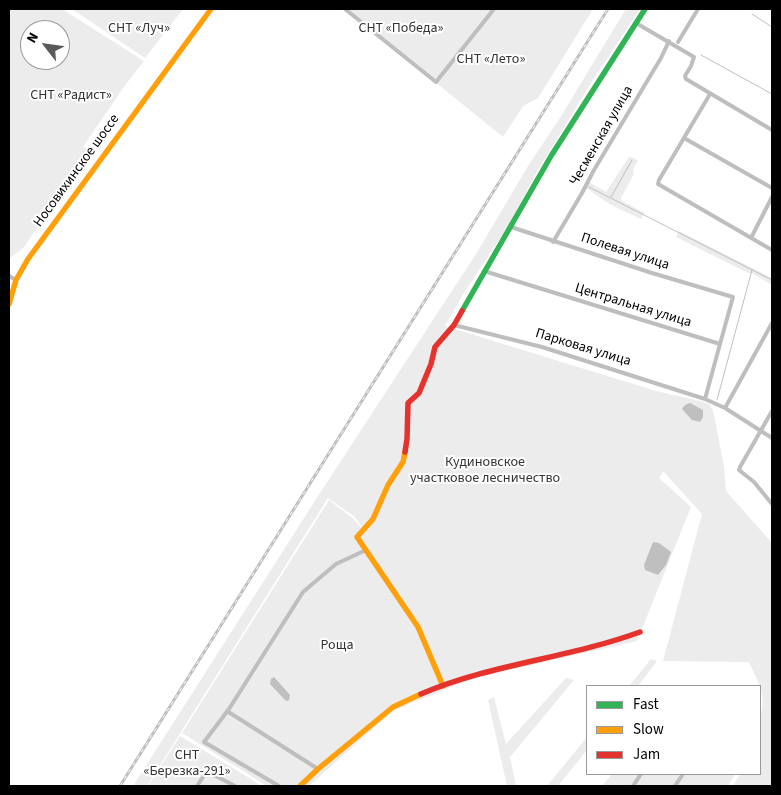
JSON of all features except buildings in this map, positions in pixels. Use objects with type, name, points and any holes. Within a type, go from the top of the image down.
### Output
[{"type":"street","name":"Носовихинское шоссе","points":[[9,304],[16,280],[34,251],[211,9]]},
{"type":"street","points":[[345,9],[436,82],[494,9]]},
{"type":"street","points":[[443,686],[418,627],[357,537],[373,518],[388,485],[403,462],[407,439],[408,403],[419,393],[431,364],[435,347],[454,324],[551,156],[645,9]]},
{"type":"street","points":[[678,42],[698,9]]},
{"type":"street","points":[[636,23],[694,57],[684,77],[772,130]]},
{"type":"street","name":"Чесменская улица","points":[[554,242],[669,41]]},
{"type":"street","points":[[710,94],[659,180],[660,186],[772,250]]},
{"type":"street","points":[[684,138],[772,188]]},
{"type":"street","points":[[751,238],[772,197]]},
{"type":"street","name":"Полевая улица","points":[[511,227],[733,297],[720,344]]},
{"type":"street","name":"Центральная улица","points":[[484,271],[720,344]]},
{"type":"street","points":[[9,276],[16,280]]},
{"type":"street","points":[[725,408],[772,323]]},
{"type":"street","name":"Парковая улица","points":[[454,324],[542,347],[705,399],[725,408],[772,438]]},
{"type":"street","points":[[705,399],[720,344]]},
{"type":"street","points":[[772,411],[739,470],[754,482],[772,504]]},
{"type":"street","points":[[279,786],[204,742],[227,711],[304,592],[336,564],[366,550]]},
{"type":"street","points":[[300,786],[393,707],[474,675],[552,658],[612,642],[640,632]]},
{"type":"street","points":[[227,711],[318,769]]},
{"type":"street","points":[[197,786],[208,772],[235,786]]},
{"type":"street","points":[[633,786],[640,775]]},
{"type":"street","points":[[675,786],[682,775]]},
{"type":"green space","name":"СНТ «Радист»","points":[[9,9],[62,9],[144,61],[123,88],[83,147],[90,150],[24,247],[9,259]]},
{"type":"green space","name":"СНТ «Луч»","points":[[72,9],[183,9],[145,58]]},
{"type":"green space","name":"СНТ «Лето»","points":[[345,9],[593,9],[538,98],[523,106],[503,137]]},
{"type":"green space","points":[[626,9],[640,9],[594,78],[534,177],[508,226],[462,296],[445,326],[656,391],[709,404],[713,410],[724,466],[726,491],[772,543],[772,786],[733,786],[739,775],[761,775],[761,717],[763,698],[761,685],[749,662],[663,661],[702,514],[663,471],[659,478],[691,507],[637,641],[475,678],[394,710],[309,786],[267,786],[182,733],[329,500],[354,519],[367,535],[355,517],[328,498],[147,786],[133,786],[320,493],[476,254],[528,166],[558,121]]},
{"type":"green space","points":[[629,157],[638,161],[633,169],[634,174],[621,198],[622,201],[645,213],[641,219],[611,205],[586,188],[589,182],[606,192]]},
{"type":"green space","points":[[679,231],[772,278],[772,285],[752,273],[748,273],[676,237]]},
{"type":"green space","points":[[651,659],[657,661],[639,685],[630,685]]},
{"type":"green space","points":[[566,678],[574,680],[510,757],[516,786],[507,786],[488,700],[494,697],[506,744]]},
{"type":"green space","name":"СНТ «Березка-291»","points":[[180,736],[251,779],[261,786],[148,786]]},
{"type":"green space","points":[[586,738],[586,751],[558,786],[547,786]]},
{"type":"green space","points":[[611,775],[734,775],[728,786],[602,786]]},
{"type":"shaded area","points":[[690,403],[703,410],[703,417],[700,422],[692,420],[682,409]]},
{"type":"shaded area","points":[[653,542],[659,543],[671,552],[666,565],[658,575],[645,570],[644,565]]},
{"type":"shaded area","points":[[274,677],[290,695],[289,700],[285,700],[270,684],[271,679]]},
{"type":"waterway","points":[[752,14],[772,27]]},
{"type":"waterway","points":[[701,55],[772,94]]},
{"type":"waterway","points":[[611,197],[632,160]]},
{"type":"waterway","points":[[589,187],[772,280]]},
{"type":"waterway","points":[[717,400],[752,270]]},
{"type":"railway","points":[[120,786],[608,9]]},
{"type":"traffic: fast","points":[[462,311],[551,156],[645,9]]},
{"type":"traffic: slow","points":[[9,304],[16,280],[28,259],[211,9]]},
{"type":"traffic: slow","points":[[405,452],[403,462],[388,485],[373,519],[357,537],[418,627],[443,686]]},
{"type":"traffic: slow","points":[[300,786],[393,707],[421,694]]},
{"type":"traffic: jam","points":[[405,452],[408,403],[419,393],[431,364],[435,347],[454,325],[462,311]]},
{"type":"traffic: jam","points":[[421,694],[475,675],[613,641],[640,632]]},
{"type":"park label","name":"СНТ «Победа»","points":[[401,29]]},
{"type":"park label","name":"Кудиновское участковое лесничество","points":[[485,472]]},
{"type":"park label","name":"Роща","points":[[337,646]]}]
